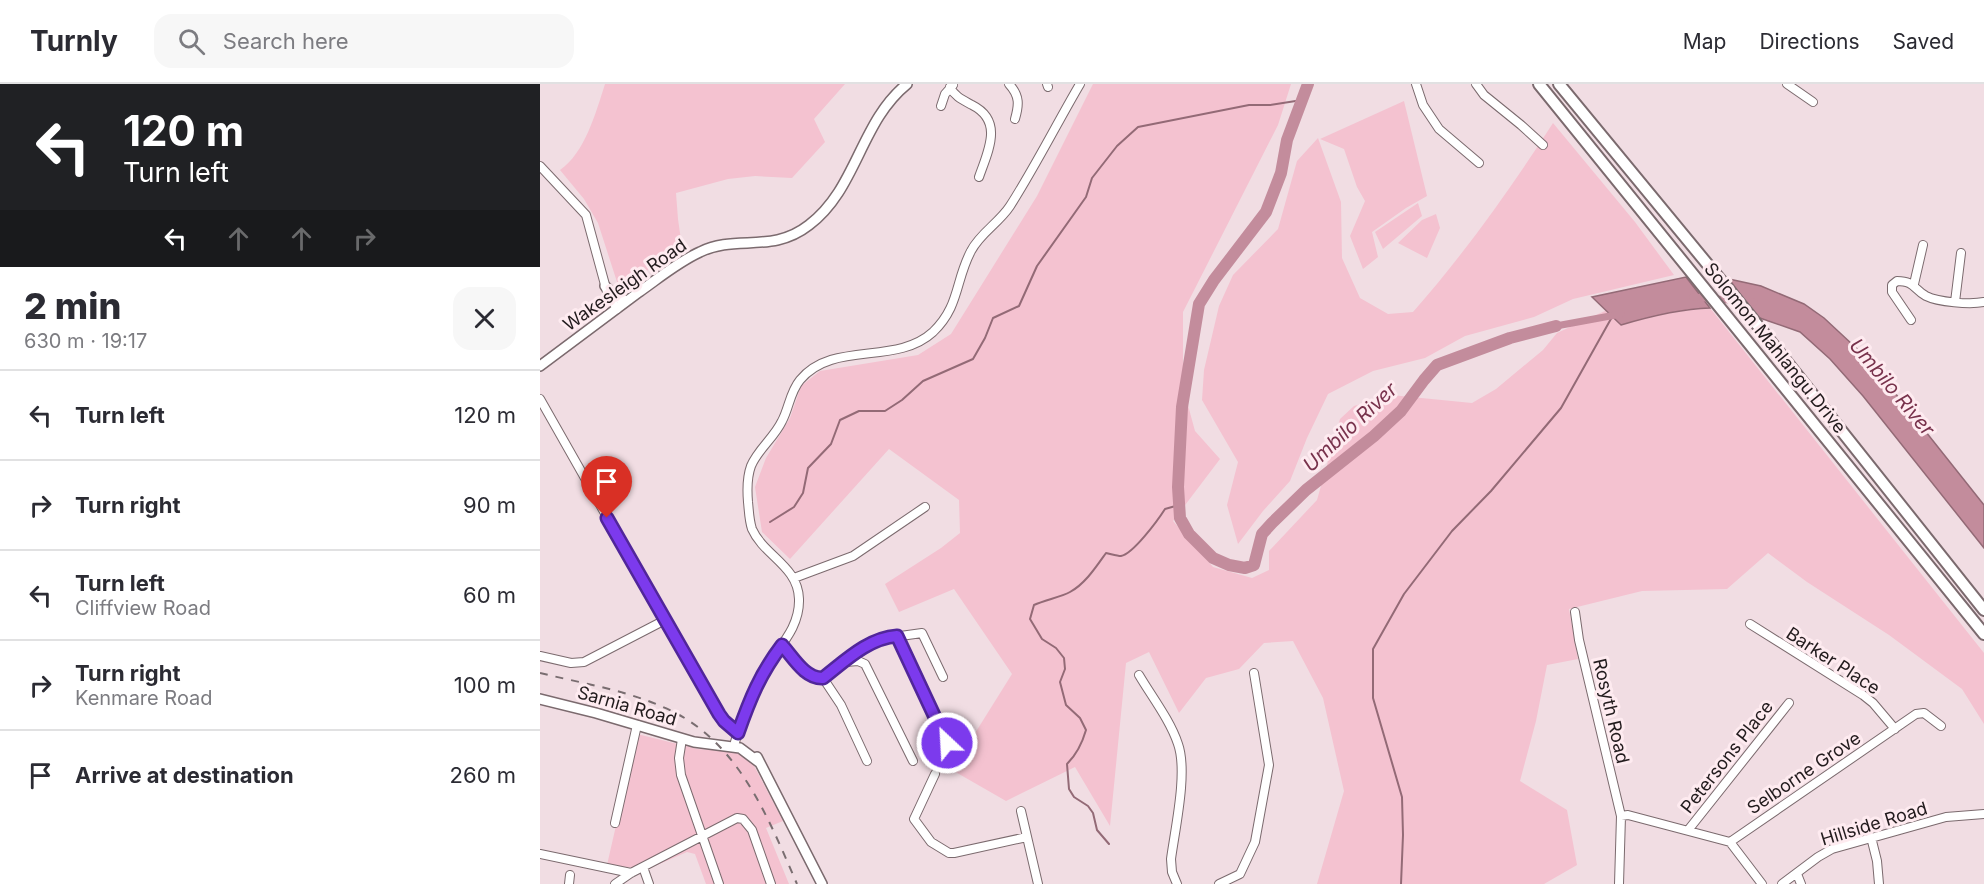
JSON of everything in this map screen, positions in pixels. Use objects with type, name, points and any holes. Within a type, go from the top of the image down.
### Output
[{"type":"highway","name":"Solomon Mahlangu Drive","points":[[1539,84],[1984,634]]},
{"type":"highway","name":"Solomon Mahlangu Drive","points":[[1559,84],[1751,317],[1984,610]]},
{"type":"main road","name":"Wakesleigh Road","points":[[540,366],[627,301],[703,250],[718,246],[774,242],[793,236],[810,225],[831,203],[847,180],[869,131],[882,110],[890,99],[907,84]]},
{"type":"main road","points":[[605,286],[616,297],[627,301]]},
{"type":"main road","name":"Sarnia Road","points":[[540,699],[705,744],[736,740],[760,763],[822,884]]},
{"type":"street","points":[[1009,84],[1019,102],[1015,119]]},
{"type":"street","points":[[736,740],[753,691],[770,661],[793,630],[799,607],[799,595],[794,578],[788,568],[759,540],[749,516],[748,478],[758,453],[782,422],[798,382],[807,372],[846,357],[904,349],[916,344],[943,321],[955,301],[972,249],[1008,209],[1080,84]]},
{"type":"street","points":[[1416,84],[1423,105],[1439,129],[1479,163]]},
{"type":"street","points":[[1476,84],[1484,95],[1543,145]]},
{"type":"street","points":[[1787,84],[1813,102]]},
{"type":"street","points":[[940,106],[952,86]]},
{"type":"street","points":[[952,86],[956,96],[983,112],[989,122],[992,137],[979,177]]},
{"type":"street","points":[[540,166],[586,215],[605,286],[617,309]]},
{"type":"street","points":[[1914,284],[1923,245]]},
{"type":"street","points":[[1955,302],[1961,252]]},
{"type":"street","points":[[1911,320],[1892,292],[1891,288],[1897,281],[1914,284],[1927,296],[1970,304],[1984,303]]},
{"type":"street","points":[[540,399],[664,620],[736,740]]},
{"type":"street","points":[[794,578],[853,556],[925,507]]},
{"type":"street","name":"Rosyth Road","points":[[1575,612],[1579,640],[1621,816],[1619,884]]},
{"type":"street","points":[[540,656],[572,663],[584,662],[664,620]]},
{"type":"street","name":"Barker Place","points":[[1750,624],[1863,695],[1895,729]]},
{"type":"street","points":[[782,645],[806,673],[815,678],[823,678],[879,639],[922,633],[943,677]]},
{"type":"street","points":[[897,636],[947,743]]},
{"type":"street","points":[[844,662],[858,661],[865,664],[913,761]]},
{"type":"street","points":[[1219,884],[1240,874],[1256,842],[1263,808],[1269,765],[1254,674]]},
{"type":"street","points":[[1139,675],[1175,736],[1180,753],[1180,785],[1171,859],[1172,872],[1178,884]]},
{"type":"street","points":[[823,678],[841,705],[867,760]]},
{"type":"street","name":"Petersons Place","points":[[1689,829],[1789,703]]},
{"type":"street","name":"Selborne Grove","points":[[1730,842],[1920,713],[1929,716],[1941,726]]},
{"type":"street","points":[[615,823],[637,725]]},
{"type":"street","points":[[682,739],[679,758],[681,775],[719,884]]},
{"type":"street","points":[[935,774],[914,819],[919,828],[936,846],[954,853],[1027,837]]},
{"type":"street","points":[[1021,811],[1038,884]]},
{"type":"street","name":"Hillside Road","points":[[1782,884],[1824,853],[1871,837],[1946,817],[1984,814]]},
{"type":"street","points":[[1621,816],[1633,815],[1730,842],[1762,884]]},
{"type":"street","points":[[615,884],[631,873],[731,821],[743,819],[752,830],[771,884]]},
{"type":"street","points":[[1871,837],[1877,861],[1879,884]]},
{"type":"street","points":[[540,854],[631,873]]},
{"type":"street","points":[[643,867],[650,884]]},
{"type":"street","points":[[1797,874],[1801,884]]},
{"type":"shaded area","points":[[605,84],[845,84],[814,119],[825,142],[792,178],[755,176],[728,179],[676,193],[682,247],[627,284],[618,285],[598,223],[584,199],[560,170],[569,163],[583,143]]},
{"type":"shaded area","points":[[1093,84],[1291,84],[1278,125],[1183,312],[1183,387],[1195,431],[1220,459],[1173,521],[1213,567],[1252,578],[1269,570],[1269,551],[1317,500],[1340,419],[1354,406],[1391,395],[1472,403],[1496,389],[1543,350],[1557,333],[1607,310],[1622,324],[1660,313],[1710,308],[1984,653],[1984,724],[1962,689],[1889,635],[1807,582],[1768,553],[1727,589],[1642,591],[1569,609],[1578,659],[1547,665],[1536,721],[1520,781],[1567,810],[1577,865],[1544,884],[1317,884],[1344,791],[1323,698],[1293,641],[1264,643],[1239,669],[1206,678],[1179,713],[1149,652],[1126,663],[1110,826],[1075,767],[1006,801],[952,770],[1012,674],[954,589],[899,612],[885,584],[960,533],[959,500],[889,449],[790,559],[762,532],[755,487],[766,458],[790,418],[801,386],[820,371],[918,355],[951,334],[1037,196]]},
{"type":"shaded area","points":[[1404,101],[1427,196],[1372,232],[1378,257],[1363,269],[1350,236],[1365,201],[1357,187],[1344,149],[1320,139]]},
{"type":"shaded area","points":[[1553,123],[1635,222],[1674,275],[1573,299],[1534,317],[1465,336],[1425,358],[1373,371],[1328,394],[1290,481],[1238,544],[1227,505],[1238,462],[1202,400],[1204,370],[1219,306],[1233,275],[1278,229],[1297,161],[1318,138],[1341,202],[1342,258],[1360,298],[1388,314],[1413,312],[1487,220]]},
{"type":"shaded area","points":[[1418,203],[1422,216],[1383,249],[1375,232]]},
{"type":"shaded area","points":[[1436,214],[1440,228],[1427,258],[1398,243],[1422,220]]},
{"type":"shaded area","points":[[1686,277],[1710,308],[1665,314],[1621,325],[1592,297]]},
{"type":"shaded area","points":[[1729,279],[1761,286],[1804,304],[1824,318],[1868,359],[1984,505],[1984,548],[1863,396],[1830,359],[1800,332],[1757,317]]},
{"type":"shaded area","points":[[637,734],[698,749],[740,752],[752,762],[783,821],[766,828],[789,884],[706,884],[695,854],[687,852],[648,869],[607,865]]},
{"type":"waterway","name":"Umbilo River","points":[[1308,84],[1287,140],[1281,173],[1266,212],[1214,280],[1199,304],[1182,407],[1178,487],[1180,518],[1189,534],[1213,558],[1229,565],[1245,568],[1254,565],[1262,534],[1272,523],[1306,490],[1374,436],[1401,411],[1437,365],[1510,338],[1556,326]]},
{"type":"waterway","points":[[770,522],[794,507],[803,493],[808,468],[831,444],[840,420],[859,411],[885,411],[902,400],[923,381],[973,359],[993,318],[1019,306],[1037,266],[1086,197],[1092,178],[1117,146],[1138,127],[1249,105],[1270,105],[1302,100]]},
{"type":"waterway","name":"Umbilo River","points":[[1693,297],[1754,302]]},
{"type":"waterway","name":"Umbilo River","points":[[1556,326],[1621,314]]},
{"type":"waterway","points":[[1401,884],[1402,797],[1373,698],[1373,649],[1404,594],[1452,531],[1491,491],[1561,408],[1612,317]]},
{"type":"waterway","points":[[1109,844],[1097,830],[1093,813],[1088,806],[1074,797],[1069,789],[1067,764],[1079,748],[1086,730],[1080,718],[1066,705],[1060,682],[1065,669],[1064,658],[1056,648],[1042,639],[1030,619],[1034,605],[1075,589],[1090,575],[1106,553],[1121,556],[1126,554],[1145,536],[1165,509],[1179,505]]},
{"type":"railway","points":[[540,673],[603,687],[648,701],[689,721],[711,738],[730,758],[761,806],[797,884]]},
{"type":"route","points":[[607,518],[719,714],[738,733],[753,691],[782,645],[806,673],[819,679],[869,644],[889,636],[897,636],[947,743]]}]
